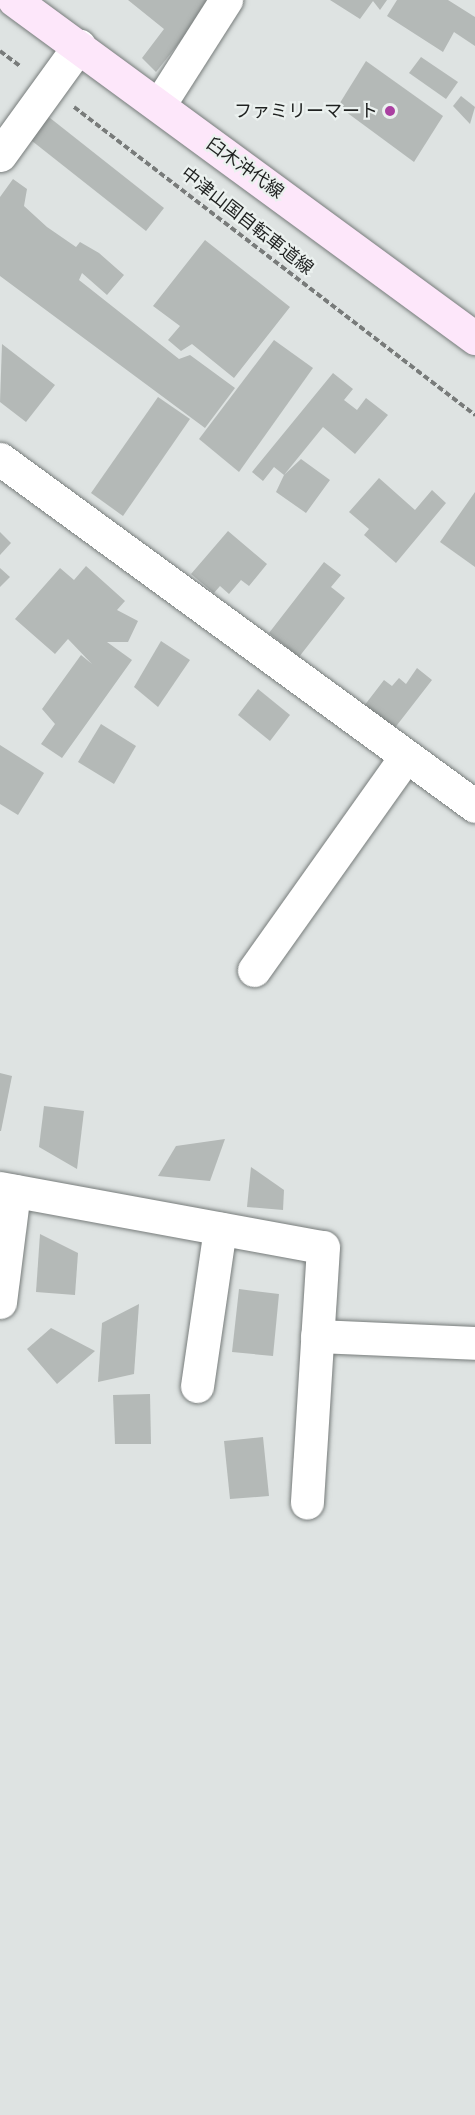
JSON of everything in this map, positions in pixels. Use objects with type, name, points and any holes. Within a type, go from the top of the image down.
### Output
[{"type":"main road","name":"臼木沖代線","points":[[14,0],[475,338]]},
{"type":"street","points":[[159,105],[226,0]]},
{"type":"street","points":[[0,155],[79,46]]},
{"type":"street","points":[[0,459],[475,806]]},
{"type":"street","points":[[254,970],[405,756]]},
{"type":"street","points":[[0,1302],[7,1189],[322,1247],[307,1503]]},
{"type":"street","points":[[197,1386],[220,1229]]},
{"type":"street","points":[[317,1336],[475,1343]]},
{"type":"path","name":"中津山国自転車道線","points":[[0,51],[475,415]]},
{"type":"building","points":[[128,0],[213,0],[156,72],[142,58],[164,29]]},
{"type":"building","points":[[330,0],[387,0],[380,10],[373,1],[360,19]]},
{"type":"building","points":[[397,0],[448,0],[475,17],[475,46],[454,32],[443,52],[387,16]]},
{"type":"building","points":[[421,57],[458,82],[446,99],[409,73]]},
{"type":"building","name":"ファミリーマート","points":[[366,61],[443,116],[414,162],[338,106]]},
{"type":"building","points":[[461,96],[475,107],[470,124],[453,106]]},
{"type":"building","points":[[45,114],[164,208],[146,231],[27,137]]},
{"type":"building","points":[[13,179],[27,189],[24,206],[47,227],[76,247],[80,242],[99,253],[124,275],[107,295],[82,273],[79,280],[179,359],[190,355],[235,388],[205,428],[0,276],[0,197]]},
{"type":"building","points":[[205,240],[290,307],[234,378],[192,344],[181,351],[168,340],[180,326],[153,306]]},
{"type":"building","points":[[274,340],[313,368],[239,472],[199,439]]},
{"type":"building","points":[[2,344],[55,385],[26,422],[0,402]]},
{"type":"building","points":[[333,373],[353,389],[344,400],[357,410],[366,398],[388,415],[355,454],[323,427],[284,475],[274,467],[263,481],[252,472]]},
{"type":"building","points":[[158,397],[190,419],[123,516],[91,493]]},
{"type":"building","points":[[301,459],[330,480],[306,513],[276,492],[284,475]]},
{"type":"building","points":[[379,478],[415,510],[432,490],[446,503],[396,563],[364,535],[369,529],[349,512]]},
{"type":"building","points":[[475,492],[475,567],[440,542]]},
{"type":"building","points":[[228,531],[267,564],[249,586],[241,580],[229,594],[220,586],[214,593],[191,574]]},
{"type":"building","points":[[0,532],[11,543],[0,555]]},
{"type":"building","points":[[324,562],[341,575],[331,587],[345,598],[299,657],[269,633]]},
{"type":"building","points":[[86,566],[125,601],[117,610],[138,621],[128,642],[107,642],[132,660],[62,758],[41,744],[55,724],[42,709],[81,655],[92,664],[68,639],[55,654],[15,619],[60,568],[74,580]]},
{"type":"building","points":[[0,568],[10,577],[0,587]]},
{"type":"building","points":[[161,641],[190,660],[158,707],[134,687]]},
{"type":"building","points":[[417,668],[432,680],[394,729],[364,706],[384,680],[392,686],[399,678],[406,684]]},
{"type":"building","points":[[258,689],[290,715],[270,741],[238,715]]},
{"type":"building","points":[[101,724],[136,746],[114,784],[78,762]]},
{"type":"building","points":[[0,745],[44,773],[18,815],[0,804]]},
{"type":"building","points":[[0,1073],[12,1076],[1,1131],[0,1131]]},
{"type":"building","points":[[44,1106],[84,1111],[77,1169],[39,1147]]},
{"type":"building","points":[[225,1139],[210,1181],[158,1176],[176,1146]]},
{"type":"building","points":[[251,1167],[284,1190],[283,1210],[247,1207]]},
{"type":"building","points":[[40,1234],[78,1253],[75,1295],[36,1292]]},
{"type":"building","points":[[239,1289],[279,1294],[273,1356],[232,1352]]},
{"type":"building","points":[[139,1304],[134,1374],[98,1382],[102,1323]]},
{"type":"building","points":[[51,1328],[95,1351],[57,1384],[27,1349]]},
{"type":"building","points":[[150,1394],[151,1444],[115,1444],[113,1395]]},
{"type":"building","points":[[263,1437],[269,1496],[230,1499],[224,1441]]},
{"type":"place","name":"ファミリーマート","points":[[390,111]]}]
